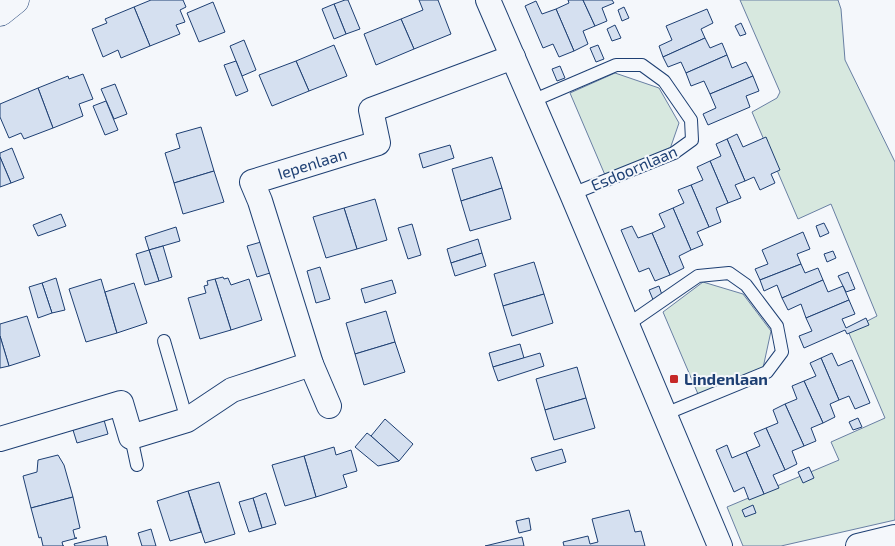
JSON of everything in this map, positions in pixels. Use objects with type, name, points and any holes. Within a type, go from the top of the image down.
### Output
[{"type":"street","points":[[0,12],[15,0]]},
{"type":"street","name":"Esdoornlaan","points":[[488,0],[720,546]]},
{"type":"street","name":"Iepenlaan","points":[[329,406],[312,364],[260,201],[252,182],[378,143],[371,110],[513,57]]},
{"type":"street","points":[[0,439],[121,404],[131,437],[187,420],[232,390],[312,364]]},
{"type":"street","points":[[858,546],[895,537]]},
{"type":"lane","name":"Esdoornlaan","points":[[532,101],[616,65],[642,65],[664,81],[691,120],[692,140],[674,153],[572,194]]},
{"type":"lane","points":[[626,325],[698,276],[729,272],[746,285],[777,326],[782,352],[767,372],[665,414]]},
{"type":"lane","points":[[164,341],[187,420]]},
{"type":"lane","points":[[131,437],[137,465]]},
{"type":"shaded area","points":[[740,0],[838,0],[841,9],[845,60],[895,162],[895,520],[781,546],[743,546],[727,507],[839,460],[831,442],[885,418],[848,331],[877,316],[831,204],[798,219],[752,112],[777,98],[780,92]]},
{"type":"shaded area","points":[[615,73],[659,88],[679,123],[670,149],[605,175],[570,93]]},
{"type":"shaded area","points":[[703,282],[743,294],[771,331],[763,368],[698,394],[663,312]]},
{"type":"building","points":[[151,0],[183,0],[186,7],[180,10],[185,22],[176,25],[180,34],[150,46],[134,7]]},
{"type":"building","points":[[348,0],[360,29],[346,34],[334,4]]},
{"type":"building","points":[[419,0],[438,0],[451,34],[414,49],[401,19],[423,10]]},
{"type":"building","points":[[568,0],[583,0],[595,26],[583,31],[588,44],[574,51],[556,9],[569,3]]},
{"type":"building","points":[[583,0],[612,0],[614,3],[602,8],[607,21],[595,26]]},
{"type":"building","points":[[536,1],[542,14],[556,9],[574,51],[559,57],[553,44],[543,48],[525,6]]},
{"type":"building","points":[[213,2],[225,32],[199,42],[187,13]]},
{"type":"building","points":[[334,4],[346,34],[334,39],[322,9]]},
{"type":"building","points":[[134,7],[150,46],[121,58],[118,50],[103,57],[92,29],[107,23],[105,19]]},
{"type":"building","points":[[624,7],[629,18],[622,21],[618,10]]},
{"type":"building","points":[[707,9],[713,23],[701,29],[705,38],[663,57],[659,46],[672,40],[666,26]]},
{"type":"building","points":[[401,19],[414,49],[376,65],[364,34]]},
{"type":"building","points":[[741,23],[746,34],[740,36],[735,26]]},
{"type":"building","points":[[615,25],[621,38],[612,41],[607,29]]},
{"type":"building","points":[[705,38],[710,48],[722,43],[727,55],[686,73],[681,62],[668,67],[663,57]]},
{"type":"building","points":[[244,40],[256,70],[242,76],[230,46]]},
{"type":"building","points":[[334,45],[347,76],[309,91],[296,61]]},
{"type":"building","points":[[598,45],[604,59],[596,62],[590,48]]},
{"type":"building","points":[[727,55],[732,68],[746,62],[753,76],[710,94],[704,81],[691,86],[686,73]]},
{"type":"building","points":[[236,61],[248,91],[236,96],[224,65]]},
{"type":"building","points":[[296,61],[309,91],[272,106],[259,75]]},
{"type":"building","points":[[560,66],[565,78],[557,81],[552,69]]},
{"type":"building","points":[[83,74],[93,99],[79,104],[83,116],[53,128],[38,88],[68,76],[69,79]]},
{"type":"building","points":[[753,76],[759,91],[746,96],[750,107],[708,125],[703,114],[716,108],[710,94]]},
{"type":"building","points":[[115,84],[127,114],[114,119],[101,89]]},
{"type":"building","points":[[38,88],[53,128],[24,139],[21,133],[9,138],[0,117],[0,104]]},
{"type":"building","points":[[106,101],[118,130],[105,135],[93,106]]},
{"type":"building","points":[[201,127],[214,171],[174,183],[165,153],[180,148],[176,134]]},
{"type":"building","points":[[737,134],[743,147],[766,137],[780,170],[771,174],[775,183],[760,190],[754,177],[745,181],[727,139]]},
{"type":"building","points":[[727,139],[745,181],[735,185],[741,198],[728,203],[710,161],[721,156],[716,144]]},
{"type":"building","points":[[450,145],[454,158],[423,168],[419,154]]},
{"type":"building","points":[[12,148],[24,178],[11,183],[0,153]]},
{"type":"building","points":[[0,157],[11,183],[0,187]]},
{"type":"building","points":[[492,157],[502,188],[461,201],[452,169]]},
{"type":"building","points":[[710,161],[728,203],[716,208],[721,222],[709,227],[691,185],[703,180],[697,167]]},
{"type":"building","points":[[214,171],[224,202],[183,214],[174,183]]},
{"type":"building","points":[[691,185],[709,227],[697,232],[703,245],[691,250],[673,208],[684,203],[678,190]]},
{"type":"building","points":[[502,188],[511,219],[470,231],[461,201]]},
{"type":"building","points":[[375,199],[387,240],[357,249],[344,208]]},
{"type":"building","points":[[344,208],[357,249],[326,258],[313,217]]},
{"type":"building","points":[[673,208],[691,250],[679,256],[684,268],[670,275],[652,233],[665,227],[659,214]]},
{"type":"building","points":[[61,214],[66,226],[38,236],[33,225]]},
{"type":"building","points":[[824,223],[829,233],[820,237],[816,226]]},
{"type":"building","points":[[412,224],[421,255],[408,259],[398,228]]},
{"type":"building","points":[[632,226],[638,238],[652,233],[670,275],[655,281],[649,268],[639,272],[621,230]]},
{"type":"building","points":[[176,227],[180,241],[149,250],[145,237]]},
{"type":"building","points":[[803,232],[810,249],[797,254],[801,264],[760,280],[755,269],[768,264],[762,250]]},
{"type":"building","points":[[478,239],[482,253],[451,263],[447,249]]},
{"type":"building","points":[[261,242],[270,273],[257,277],[247,246]]},
{"type":"building","points":[[163,246],[172,277],[159,281],[149,250]]},
{"type":"building","points":[[149,250],[159,281],[145,285],[136,254]]},
{"type":"building","points":[[833,251],[836,258],[827,262],[824,254]]},
{"type":"building","points":[[482,253],[486,266],[455,276],[451,263]]},
{"type":"building","points":[[534,262],[544,294],[503,306],[494,274]]},
{"type":"building","points":[[801,264],[805,273],[818,268],[823,280],[782,298],[777,285],[764,291],[760,280]]},
{"type":"building","points":[[320,267],[330,299],[316,303],[307,271]]},
{"type":"building","points":[[848,272],[855,289],[846,292],[838,276]]},
{"type":"building","points":[[223,277],[224,279],[228,278],[231,285],[249,279],[262,320],[231,330],[215,279]]},
{"type":"building","points":[[56,278],[65,310],[52,313],[42,283]]},
{"type":"building","points":[[101,279],[117,333],[86,342],[69,289]]},
{"type":"building","points":[[215,279],[231,330],[200,339],[188,298],[206,293],[204,286],[208,285],[207,281]]},
{"type":"building","points":[[392,280],[396,293],[365,303],[361,289]]},
{"type":"building","points":[[823,280],[828,292],[843,286],[849,300],[806,318],[801,304],[788,310],[782,298]]},
{"type":"building","points":[[42,283],[52,313],[38,318],[29,287]]},
{"type":"building","points":[[134,283],[147,323],[117,333],[105,292]]},
{"type":"building","points":[[659,286],[663,298],[654,302],[649,290]]},
{"type":"building","points":[[544,294],[553,323],[512,336],[503,306]]},
{"type":"building","points":[[849,300],[855,314],[842,319],[846,328],[866,318],[869,325],[847,334],[845,330],[804,348],[799,336],[812,331],[806,318]]},
{"type":"building","points":[[386,311],[395,342],[355,354],[346,323]]},
{"type":"building","points":[[27,316],[40,356],[9,366],[0,336],[0,324]]},
{"type":"building","points":[[0,336],[9,366],[0,368]]},
{"type":"building","points":[[395,342],[405,372],[364,385],[355,354]]},
{"type":"building","points":[[520,344],[524,358],[493,367],[489,353]]},
{"type":"building","points":[[540,353],[544,366],[498,381],[493,367]]},
{"type":"building","points":[[832,353],[838,366],[852,360],[870,403],[855,409],[849,396],[839,400],[821,358]]},
{"type":"building","points":[[821,358],[839,400],[830,404],[835,417],[823,423],[804,381],[816,376],[810,363]]},
{"type":"building","points":[[577,367],[586,398],[545,410],[536,379]]},
{"type":"building","points":[[804,381],[823,423],[811,428],[816,441],[804,446],[785,404],[797,399],[792,386]]},
{"type":"building","points":[[586,398],[595,428],[554,440],[545,410]]},
{"type":"building","points":[[785,404],[804,446],[792,451],[797,464],[785,470],[766,428],[778,423],[773,410]]},
{"type":"building","points":[[858,418],[862,427],[853,430],[849,422]]},
{"type":"building","points":[[385,419],[413,444],[399,461],[371,436]]},
{"type":"building","points":[[104,420],[108,434],[77,443],[73,430]]},
{"type":"building","points":[[766,428],[785,470],[773,475],[779,488],[764,494],[746,452],[760,446],[754,433]]},
{"type":"building","points":[[367,433],[399,461],[378,466],[355,447]]},
{"type":"building","points":[[727,445],[732,458],[746,452],[764,494],[749,500],[744,487],[734,492],[716,450]]},
{"type":"building","points":[[334,447],[336,455],[351,450],[357,471],[343,475],[347,487],[316,497],[304,456]]},
{"type":"building","points":[[562,449],[566,462],[536,471],[531,458]]},
{"type":"building","points":[[58,455],[64,465],[73,497],[31,508],[23,476],[37,472],[38,460]]},
{"type":"building","points":[[304,456],[316,497],[285,506],[272,465]]},
{"type":"building","points":[[809,467],[814,478],[803,483],[798,472]]},
{"type":"building","points":[[219,482],[235,534],[205,543],[188,491]]},
{"type":"building","points":[[188,491],[201,532],[170,541],[157,501]]},
{"type":"building","points":[[266,493],[276,524],[262,528],[253,498]]},
{"type":"building","points":[[73,497],[80,528],[73,530],[75,538],[77,538],[62,542],[63,546],[43,546],[31,508]]},
{"type":"building","points":[[253,498],[262,528],[249,532],[239,502]]},
{"type":"building","points":[[753,505],[756,513],[745,517],[742,510]]},
{"type":"building","points":[[629,510],[635,532],[641,531],[645,546],[564,546],[563,542],[588,536],[590,544],[598,542],[592,519]]},
{"type":"building","points":[[529,518],[531,530],[519,533],[516,521]]},
{"type":"building","points":[[151,529],[156,546],[142,546],[138,533]]},
{"type":"building","points":[[106,536],[108,546],[75,546],[74,544]]},
{"type":"building","points":[[522,537],[524,546],[485,546]]},
{"type":"place","name":"Lindenlaan","points":[[674,379]]}]
